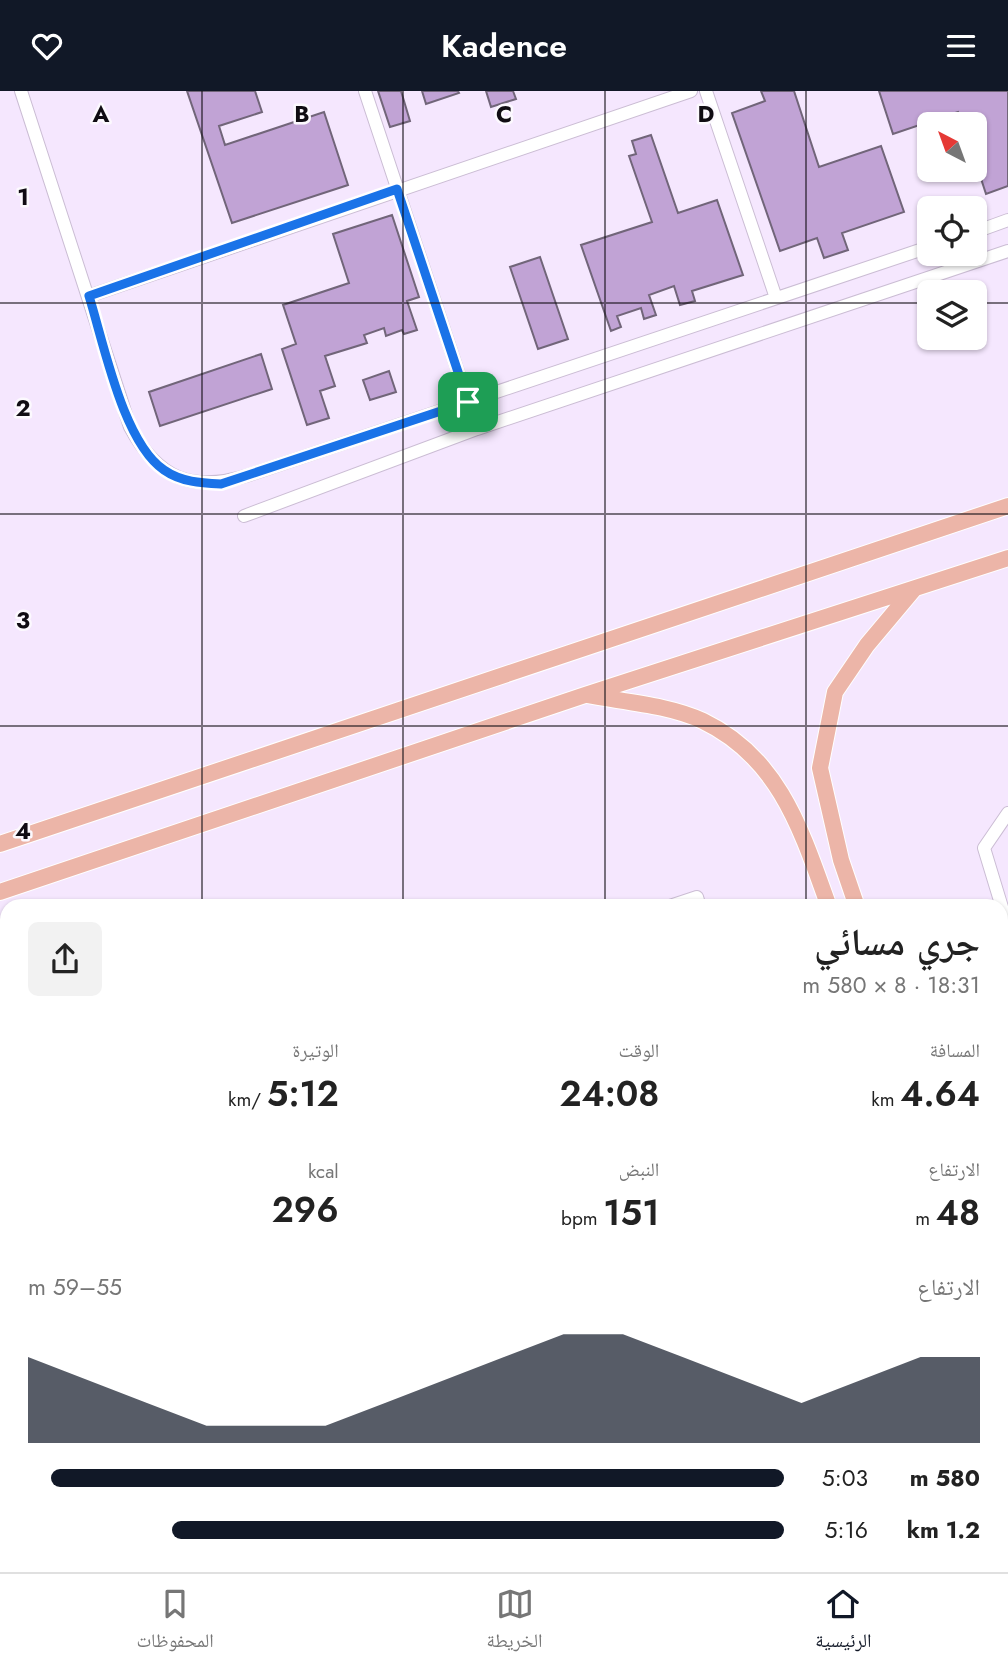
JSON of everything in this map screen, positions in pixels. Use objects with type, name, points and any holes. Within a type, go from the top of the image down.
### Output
[{"type":"main road","points":[[0,844],[1008,506]]},
{"type":"main road","points":[[0,892],[585,695],[1008,558]]},
{"type":"main road","points":[[855,899],[841,860],[820,768],[835,692],[867,645],[915,589]]},
{"type":"main road","points":[[585,695],[702,720],[753,753],[783,794],[808,848],[826,899]]},
{"type":"street","points":[[23,91],[130,427],[144,452],[165,471],[192,482],[221,484],[917,251]]},
{"type":"street","points":[[365,91],[477,429]]},
{"type":"street","points":[[89,296],[691,91]]},
{"type":"street","points":[[706,91],[776,298]]},
{"type":"street","points":[[987,228],[1008,221]]},
{"type":"street","points":[[244,516],[477,429],[1008,251]]},
{"type":"street","points":[[999,899],[984,848],[1008,813]]},
{"type":"building","points":[[187,91],[255,91],[262,112],[219,126],[225,145],[324,112],[348,185],[232,223]]},
{"type":"building","points":[[378,91],[401,91],[410,121],[390,127]]},
{"type":"building","points":[[422,91],[458,91],[459,93],[426,104]]},
{"type":"building","points":[[486,91],[513,91],[516,99],[491,107]]},
{"type":"building","points":[[761,91],[794,91],[819,167],[881,146],[904,212],[842,233],[848,250],[824,258],[817,238],[780,251],[732,113],[765,101]]},
{"type":"building","points":[[879,91],[1008,91],[1008,186],[986,194],[982,182],[987,182],[987,112],[917,112],[917,126],[893,134]]},
{"type":"building","points":[[651,135],[678,213],[717,200],[743,275],[692,291],[695,301],[680,305],[674,286],[649,295],[656,315],[644,319],[641,308],[617,316],[621,327],[611,331],[581,245],[652,222],[629,156],[636,154],[632,141]]},
{"type":"building","points":[[392,215],[419,297],[407,301],[417,330],[404,334],[402,330],[386,336],[384,328],[364,335],[367,343],[325,356],[335,386],[320,391],[329,418],[307,425],[282,349],[296,344],[283,305],[349,283],[333,234]]},
{"type":"building","points":[[540,257],[568,339],[538,349],[510,267]]},
{"type":"building","points":[[261,354],[272,389],[160,426],[149,392]]},
{"type":"building","points":[[389,371],[396,392],[370,400],[363,380]]},
{"type":"route","points":[[397,189],[468,402],[221,484],[192,482],[165,471],[144,452],[130,427],[89,296],[397,189]]}]
